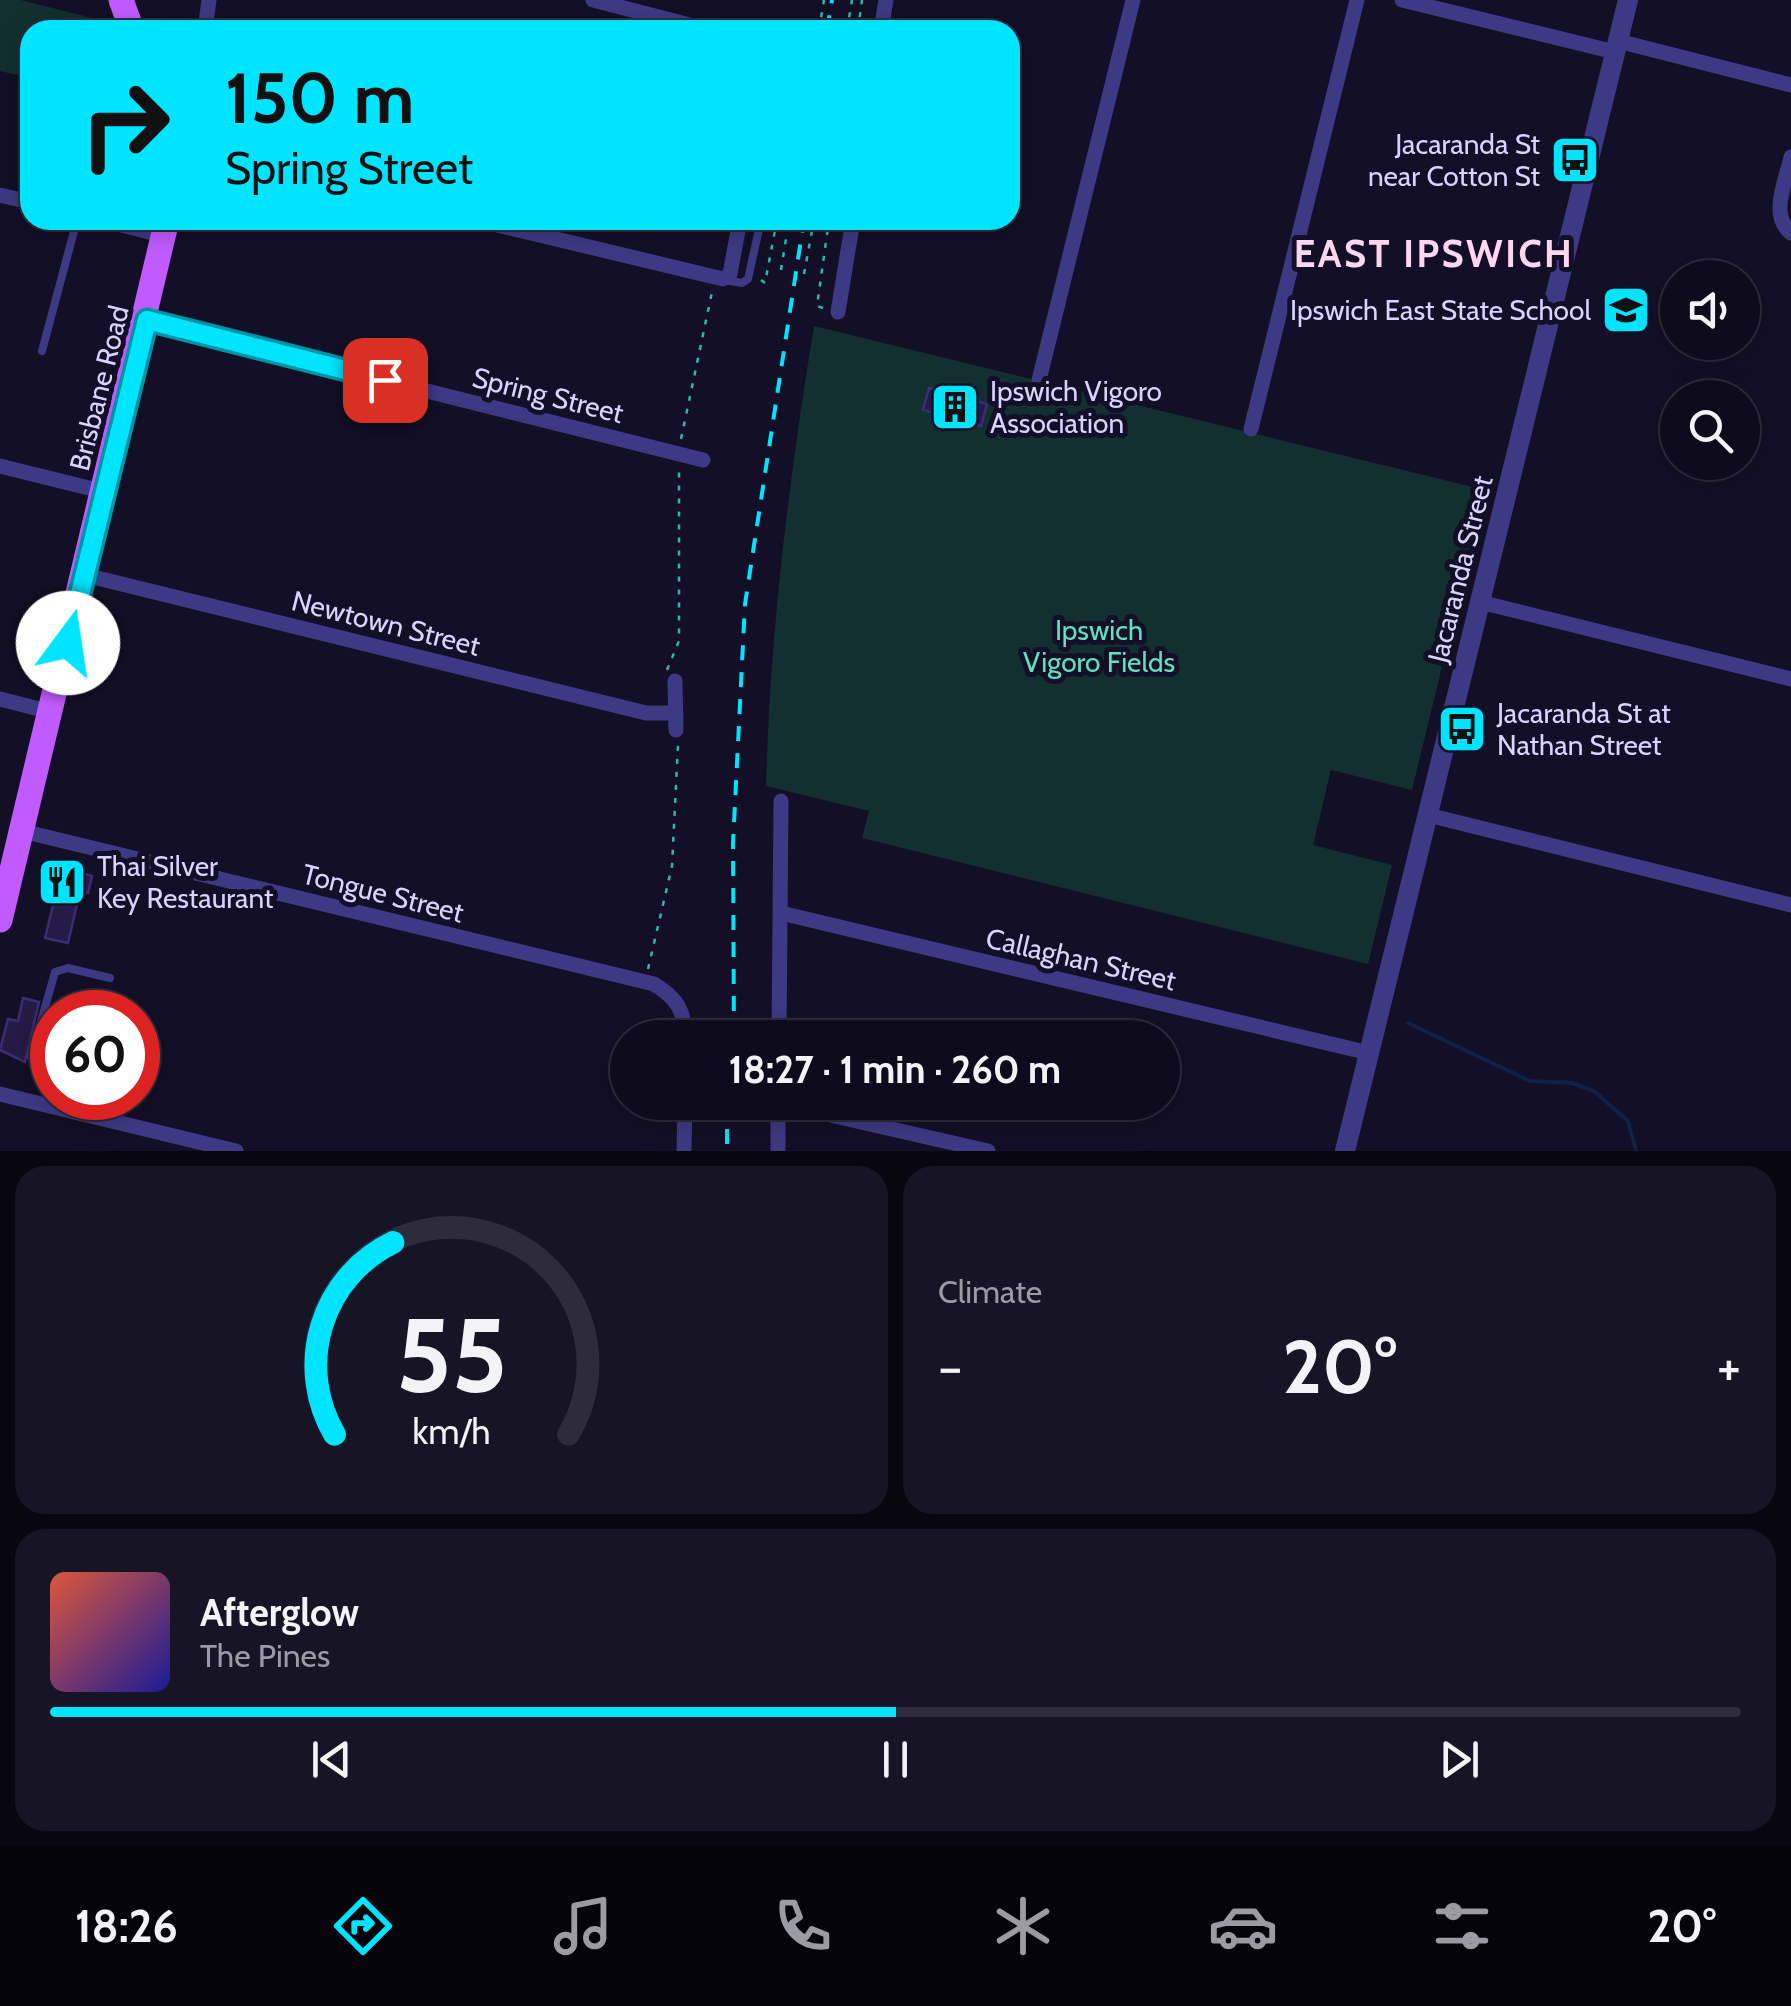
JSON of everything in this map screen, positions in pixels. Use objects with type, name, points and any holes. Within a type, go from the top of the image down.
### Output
[{"type":"main road","name":"Brisbane Road","points":[[0,920],[169,230]]},
{"type":"street","points":[[592,0],[670,20]]},
{"type":"street","points":[[1039,380],[1132,0]]},
{"type":"street","points":[[1251,429],[1357,0]]},
{"type":"street","points":[[1402,0],[1791,86]]},
{"type":"street","name":"Jacaranda Street","points":[[1344,1151],[1628,0]]},
{"type":"street","points":[[1786,229],[1780,204],[1791,157]]},
{"type":"street","points":[[514,230],[717,285],[730,274],[738,230]]},
{"type":"street","points":[[838,312],[851,230]]},
{"type":"street","name":"Spring Street","points":[[147,320],[703,460]]},
{"type":"street","points":[[0,466],[105,492]]},
{"type":"street","name":"Newtown Street","points":[[84,574],[646,712],[675,727]]},
{"type":"street","points":[[1480,602],[1791,679]]},
{"type":"street","points":[[670,679],[675,727]]},
{"type":"street","points":[[0,699],[50,712]]},
{"type":"street","points":[[779,1020],[781,801]]},
{"type":"street","points":[[1428,815],[1791,905]]},
{"type":"street","name":"Tongue Street","points":[[22,831],[645,982],[672,995],[685,1020]]},
{"type":"street","name":"Callaghan Street","points":[[781,913],[1369,1053]]},
{"type":"street","points":[[0,1094],[236,1151]]},
{"type":"street","points":[[684,1120],[684,1151]]},
{"type":"street","points":[[778,1120],[778,1151]]},
{"type":"street","points":[[855,1120],[988,1151]]},
{"type":"lane","points":[[42,351],[74,230]]},
{"type":"lane","points":[[717,285],[746,282],[759,230]]},
{"type":"lane","points":[[50,990],[55,972],[68,968],[110,978]]},
{"type":"path","points":[[751,272],[765,283],[775,230]]},
{"type":"path","points":[[781,270],[787,230]]},
{"type":"path","points":[[804,274],[812,230]]},
{"type":"path","points":[[828,230],[817,306],[838,312]]},
{"type":"path","points":[[682,440],[717,285]]},
{"type":"path","points":[[670,679],[678,641],[678,464]]},
{"type":"path","points":[[645,982],[672,866],[678,743],[675,727]]},
{"type":"green space","points":[[0,0],[21,0],[100,20],[20,20],[20,76],[0,71]]},
{"type":"green space","name":"Ipswich Vigoro Fields","points":[[814,326],[1485,490],[1412,790],[1331,770],[1313,845],[1392,865],[1368,964],[862,838],[869,811],[766,786],[782,555]]},
{"type":"building","name":"Ipswich Vigoro Association","points":[[929,388],[987,404],[981,426],[923,410]]},
{"type":"building","points":[[62,868],[92,876],[88,893],[80,891],[68,943],[45,938]]},
{"type":"building","points":[[23,998],[30,1000],[30,1041],[25,1062],[0,1050],[8,1019],[18,1021]]},
{"type":"waterway","points":[[1408,1023],[1530,1081],[1572,1083],[1594,1091],[1628,1121],[1636,1151]]},
{"type":"railway","points":[[829,20],[832,0]]},
{"type":"railway","points":[[734,1020],[733,843],[745,604],[802,230]]},
{"type":"railway","points":[[727,1120],[727,1151]]},
{"type":"place","name":"Jacaranda St near Cotton St","points":[[1575,160]]},
{"type":"place","name":"Ipswich East State School","points":[[1626,310]]},
{"type":"place","name":"Ipswich Vigoro Association","points":[[955,407]]},
{"type":"place","name":"Jacaranda St at Nathan Street","points":[[1462,729]]},
{"type":"place","name":"Thai Silver Key Restaurant","points":[[62,882]]},
{"type":"district","name":"EAST IPSWICH","points":[[1434,254]]},
{"type":"route","points":[[68,643],[147,320],[385,380]]}]
